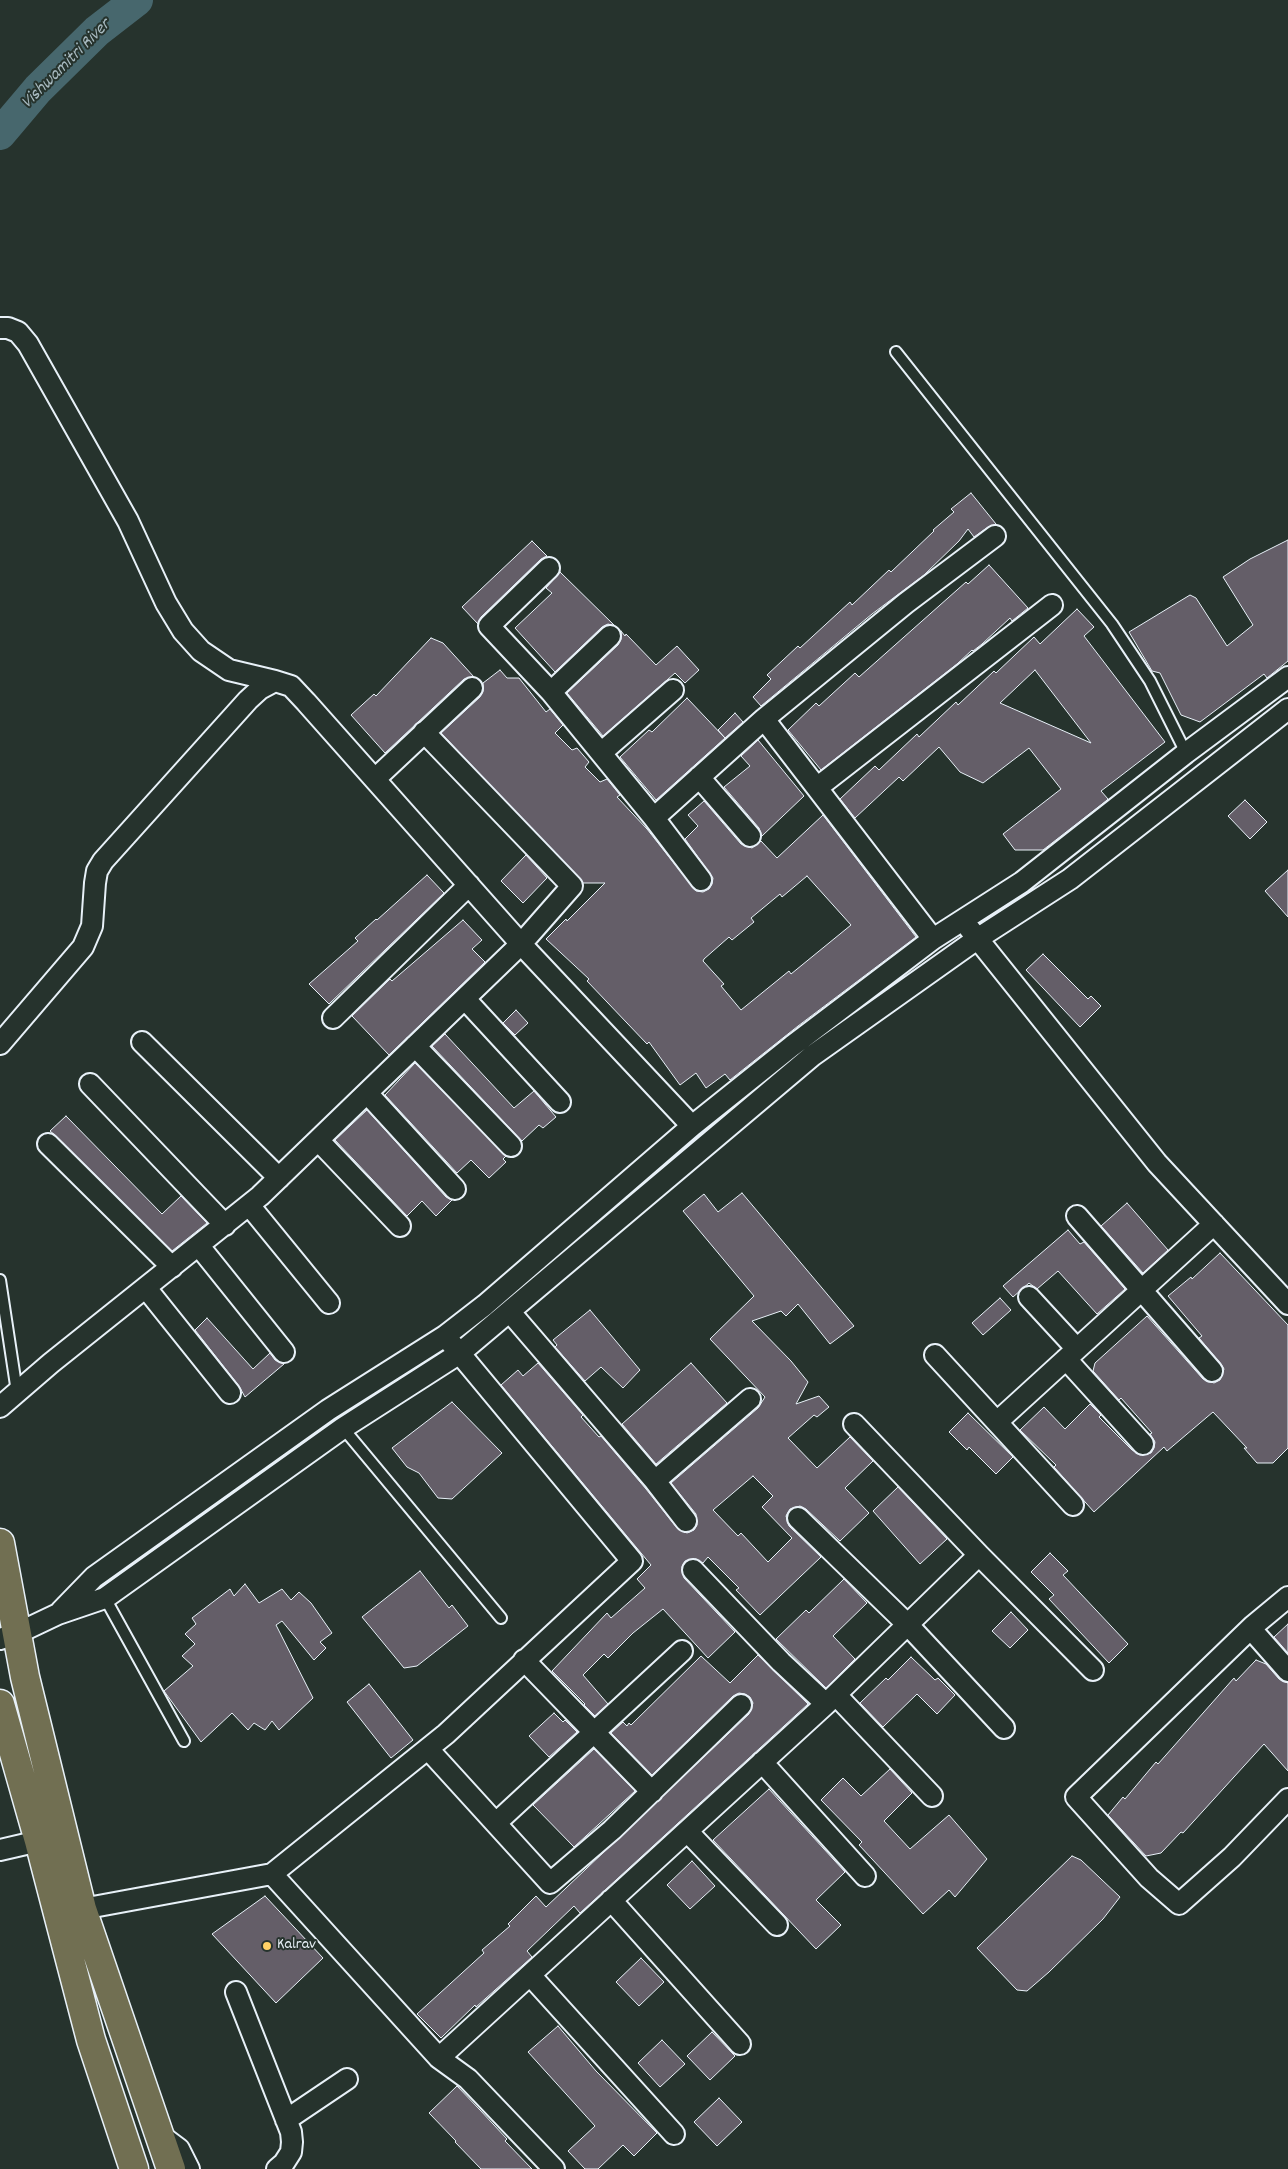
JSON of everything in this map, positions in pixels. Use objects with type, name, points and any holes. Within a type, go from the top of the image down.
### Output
[{"type":"main road","points":[[0,1543],[9,1636],[25,1677],[82,1910],[159,2134],[176,2166]]},
{"type":"main road","points":[[0,1704],[40,1841],[91,2040],[125,2161]]},
{"type":"main road","points":[[91,2040],[123,2030]]},
{"type":"street","points":[[0,328],[8,328],[18,332],[28,344],[128,521],[166,603],[183,631],[201,651],[229,670],[290,686],[522,944],[692,1126]]},
{"type":"street","points":[[654,818],[764,719],[906,604],[995,536]]},
{"type":"street","points":[[549,568],[488,626],[551,692],[702,880]]},
{"type":"street","points":[[818,787],[1052,605]]},
{"type":"street","points":[[551,692],[610,636]]},
{"type":"street","points":[[58,1614],[94,1577],[110,1565],[328,1410],[445,1336],[485,1305],[692,1126],[792,1046],[933,939],[1022,882],[1186,753],[1288,677]]},
{"type":"street","points":[[0,1044],[83,947],[92,926],[97,871],[103,861],[248,700],[260,689],[275,681]]},
{"type":"street","points":[[375,779],[472,688]]},
{"type":"street","points":[[601,753],[673,690]]},
{"type":"street","points":[[9,1636],[58,1614],[105,1598],[343,1428],[460,1353],[812,1056],[978,939],[1070,878],[1288,709]]},
{"type":"street","points":[[764,719],[933,939]]},
{"type":"street","points":[[0,1407],[199,1246],[279,1178],[522,944],[572,886],[424,732]]},
{"type":"street","points":[[700,777],[750,836]]},
{"type":"street","points":[[333,1018],[469,885]]},
{"type":"street","points":[[963,920],[1157,1163],[1288,1304]]},
{"type":"street","points":[[465,999],[560,1102]]},
{"type":"street","points":[[142,1042],[279,1178]]},
{"type":"street","points":[[415,1046],[511,1146]]},
{"type":"street","points":[[90,1084],[225,1224]]},
{"type":"street","points":[[367,1093],[455,1189]]},
{"type":"street","points":[[318,1140],[400,1226]]},
{"type":"street","points":[[48,1144],[172,1268]]},
{"type":"street","points":[[248,1205],[329,1303]]},
{"type":"street","points":[[1077,1216],[1212,1371]]},
{"type":"street","points":[[997,1422],[1214,1224]]},
{"type":"street","points":[[199,1246],[284,1352]]},
{"type":"street","points":[[146,1288],[230,1393]]},
{"type":"street","points":[[1029,1297],[1071,1354],[1144,1444]]},
{"type":"street","points":[[510,1312],[655,1481],[686,1521]]},
{"type":"street","points":[[82,1910],[272,1874],[428,1749],[632,1560],[445,1336]]},
{"type":"street","points":[[935,1355],[1073,1505]]},
{"type":"street","points":[[655,1481],[750,1399]]},
{"type":"street","points":[[854,1424],[979,1555],[1094,1670]]},
{"type":"street","points":[[798,1518],[908,1625],[1004,1728]]},
{"type":"street","points":[[439,2058],[831,1699],[979,1555]]},
{"type":"street","points":[[693,1570],[781,1662],[831,1699],[932,1796]]},
{"type":"street","points":[[1288,1597],[1251,1629],[1076,1797],[1149,1878],[1178,1904],[1232,1857],[1288,1799]]},
{"type":"street","points":[[1251,1629],[1288,1671]]},
{"type":"street","points":[[496,1823],[682,1651]]},
{"type":"street","points":[[524,1660],[652,1792]]},
{"type":"street","points":[[428,1749],[550,1883],[612,1830],[742,1705]]},
{"type":"street","points":[[762,1762],[865,1876]]},
{"type":"street","points":[[687,1831],[777,1925]]},
{"type":"street","points":[[0,1850],[40,1841]]},
{"type":"street","points":[[272,1874],[439,2058],[468,2078],[554,2169]]},
{"type":"street","points":[[611,1900],[740,2044]]},
{"type":"street","points":[[530,1975],[674,2134]]},
{"type":"street","points":[[236,1992],[286,2120],[292,2142],[291,2152],[284,2163],[277,2169]]},
{"type":"street","points":[[286,2120],[347,2079]]},
{"type":"lane","points":[[896,352],[1112,624],[1150,681],[1186,753]]},
{"type":"lane","points":[[0,1280],[18,1392]]},
{"type":"lane","points":[[343,1428],[501,1618]]},
{"type":"lane","points":[[105,1598],[184,1741]]},
{"type":"building","points":[[971,493],[996,524],[974,537],[968,529],[959,541],[924,575],[872,614],[761,706],[753,697],[771,679],[767,675],[798,646],[800,648],[850,602],[852,605],[889,570],[891,572],[954,512],[951,509]]},
{"type":"building","points":[[1288,540],[1288,661],[1267,678],[1264,674],[1200,722],[1181,715],[1160,673],[1152,671],[1129,632],[1190,595],[1196,598],[1227,646],[1253,625],[1223,577],[1250,559]]},
{"type":"building","points":[[532,541],[547,556],[541,559],[481,617],[478,624],[462,607]]},
{"type":"building","points":[[989,565],[1028,608],[1012,621],[1010,618],[982,644],[821,770],[788,730],[816,703],[819,706],[855,673],[859,677],[966,582],[968,584]]},
{"type":"building","points":[[560,572],[615,626],[608,624],[602,627],[555,672],[515,628],[552,593],[546,588]]},
{"type":"building","points":[[1077,609],[1094,627],[1084,636],[1165,742],[1101,791],[1108,799],[1106,801],[1043,850],[1015,850],[1003,834],[1061,789],[1029,748],[983,783],[960,772],[939,747],[903,781],[899,777],[855,818],[840,799],[875,766],[879,770],[917,734],[919,737],[956,702],[958,705],[994,671],[996,673],[1034,637],[1040,644]],"holes":[[[1035,670],[1091,743],[1000,703]]]},
{"type":"building","points":[[621,631],[656,665],[677,646],[699,670],[685,683],[675,673],[603,736],[567,693],[618,645],[621,639]]},
{"type":"building","points":[[431,638],[443,643],[474,677],[464,679],[385,753],[351,715],[374,694],[376,696]]},
{"type":"building","points":[[500,670],[507,678],[519,678],[546,712],[550,709],[563,725],[555,733],[572,750],[577,748],[589,762],[585,767],[600,782],[607,779],[620,795],[617,797],[647,829],[696,891],[703,892],[709,889],[713,878],[685,839],[698,826],[688,815],[704,801],[741,844],[752,848],[761,841],[777,858],[823,815],[916,937],[730,1080],[725,1074],[706,1088],[696,1073],[680,1085],[649,1042],[647,1044],[587,981],[589,979],[546,939],[605,883],[583,883],[441,733],[480,697],[483,691],[483,683]],"holes":[[[807,876],[851,925],[791,974],[789,971],[741,1010],[721,986],[724,984],[703,961],[729,937],[732,940],[754,922],[751,918],[780,894],[782,897]]]},
{"type":"building","points":[[687,698],[725,738],[656,800],[620,757],[649,730],[652,732]]},
{"type":"building","points":[[735,713],[743,722],[725,738],[718,730]]},
{"type":"building","points":[[758,740],[804,796],[762,836],[759,828],[724,787],[750,766],[741,756]]},
{"type":"building","points":[[1245,800],[1267,822],[1250,839],[1228,816]]},
{"type":"building","points":[[526,855],[547,878],[523,903],[501,881]]},
{"type":"building","points":[[1288,870],[1288,917],[1265,891]]},
{"type":"building","points":[[427,875],[444,893],[329,1004],[309,984],[358,941],[355,938]]},
{"type":"building","points":[[463,920],[482,940],[472,949],[485,962],[389,1055],[352,1016],[390,979],[392,981]]},
{"type":"building","points":[[1043,954],[1088,999],[1091,996],[1101,1006],[1080,1027],[1026,970]]},
{"type":"building","points":[[516,1010],[528,1023],[515,1035],[503,1023]]},
{"type":"building","points":[[445,1034],[514,1108],[534,1091],[556,1117],[543,1128],[539,1125],[522,1141],[432,1046]]},
{"type":"building","points":[[415,1063],[506,1156],[503,1159],[506,1162],[489,1178],[471,1160],[457,1173],[385,1095]]},
{"type":"building","points":[[367,1110],[446,1197],[452,1200],[436,1216],[422,1201],[407,1216],[335,1140]]},
{"type":"building","points":[[66,1116],[162,1214],[181,1196],[207,1223],[172,1251],[50,1131]]},
{"type":"building","points":[[742,1193],[854,1326],[830,1344],[798,1304],[786,1316],[781,1311],[752,1321],[791,1361],[808,1382],[796,1404],[819,1396],[829,1407],[817,1417],[814,1415],[788,1438],[817,1468],[850,1437],[873,1461],[845,1488],[869,1513],[840,1541],[806,1509],[800,1506],[790,1509],[786,1516],[789,1526],[821,1557],[760,1615],[736,1590],[739,1588],[708,1557],[703,1563],[696,1559],[685,1561],[682,1567],[684,1578],[735,1632],[708,1658],[663,1609],[633,1633],[608,1658],[604,1654],[583,1675],[608,1704],[595,1716],[552,1671],[607,1613],[611,1618],[645,1588],[637,1579],[651,1565],[501,1385],[518,1370],[523,1376],[538,1363],[583,1415],[581,1417],[599,1437],[601,1436],[677,1528],[687,1533],[694,1530],[697,1525],[696,1514],[671,1483],[758,1408],[765,1397],[710,1339],[754,1296],[683,1211],[704,1194],[718,1212]],"holes":[[[753,1476],[773,1496],[762,1507],[792,1538],[768,1562],[741,1533],[738,1536],[713,1510]]]},
{"type":"building","points":[[1127,1203],[1168,1250],[1143,1273],[1101,1226]]},
{"type":"building","points":[[1068,1230],[1080,1244],[1084,1242],[1125,1289],[1097,1314],[1058,1271],[1037,1289],[1029,1283],[1013,1297],[1003,1286]]},
{"type":"building","points":[[1220,1253],[1288,1325],[1288,1448],[1273,1463],[1257,1463],[1244,1448],[1247,1448],[1213,1412],[1167,1451],[1164,1447],[1094,1512],[1054,1467],[1056,1465],[1020,1430],[1044,1407],[1065,1429],[1090,1404],[1101,1415],[1099,1417],[1132,1450],[1140,1455],[1151,1453],[1155,1442],[1150,1434],[1152,1433],[1121,1398],[1119,1400],[1093,1371],[1095,1363],[1147,1316],[1203,1379],[1214,1383],[1220,1380],[1224,1369],[1221,1364],[1199,1338],[1202,1336],[1168,1296],[1191,1277],[1192,1279]]},
{"type":"building","points":[[1000,1298],[1011,1310],[983,1335],[972,1323]]},
{"type":"building","points":[[590,1310],[640,1370],[623,1388],[601,1367],[585,1381],[555,1347],[557,1345],[553,1340]]},
{"type":"building","points":[[207,1318],[253,1369],[270,1353],[275,1360],[284,1364],[245,1397],[239,1386],[195,1330]]},
{"type":"building","points":[[691,1363],[727,1403],[656,1464],[622,1424]]},
{"type":"building","points":[[452,1402],[502,1453],[452,1499],[438,1498],[419,1473],[407,1467],[392,1448]]},
{"type":"building","points":[[968,1413],[1013,1457],[996,1474],[969,1447],[967,1450],[949,1432]]},
{"type":"building","points":[[898,1487],[947,1539],[920,1564],[873,1511]]},
{"type":"building","points":[[1050,1553],[1068,1571],[1063,1575],[1128,1644],[1109,1663],[1049,1599],[1054,1595],[1031,1572]]},
{"type":"building","points":[[420,1571],[449,1608],[452,1605],[468,1626],[417,1666],[404,1668],[362,1617]]},
{"type":"building","points":[[844,1579],[867,1603],[833,1636],[855,1659],[826,1688],[776,1639],[806,1610],[809,1613]]},
{"type":"building","points":[[245,1584],[259,1603],[282,1589],[291,1600],[299,1592],[311,1603],[332,1633],[320,1642],[326,1648],[314,1660],[282,1621],[276,1625],[313,1698],[279,1730],[272,1721],[265,1730],[254,1723],[248,1730],[232,1713],[201,1742],[164,1691],[193,1666],[182,1656],[195,1644],[185,1634],[196,1624],[192,1618],[230,1589],[234,1596]]},
{"type":"building","points":[[1011,1612],[1028,1630],[1010,1648],[992,1631]]},
{"type":"building","points":[[1288,1624],[1288,1653],[1274,1637]]},
{"type":"building","points":[[758,1655],[808,1704],[580,1913],[574,1906],[527,1951],[532,1957],[476,2007],[475,2005],[441,2038],[417,2014],[484,1953],[482,1950],[510,1926],[508,1924],[536,1896],[546,1907],[749,1714],[753,1703],[750,1697],[745,1694],[739,1693],[733,1696],[652,1775],[611,1733],[623,1722],[627,1726],[629,1723],[631,1725],[701,1656],[730,1683]]},
{"type":"building","points":[[911,1657],[935,1680],[938,1678],[955,1695],[937,1714],[917,1694],[883,1727],[860,1703],[886,1678],[888,1680]]},
{"type":"building","points":[[1256,1660],[1266,1664],[1279,1679],[1288,1683],[1288,1771],[1264,1744],[1183,1833],[1181,1832],[1161,1853],[1146,1856],[1108,1815],[1123,1797],[1125,1799],[1156,1762],[1158,1764],[1234,1678],[1236,1681]]},
{"type":"building","points":[[369,1684],[413,1740],[391,1758],[347,1702]]},
{"type":"building","points":[[554,1713],[563,1722],[565,1720],[577,1732],[549,1757],[529,1736]]},
{"type":"building","points":[[594,1749],[635,1791],[574,1847],[533,1805]]},
{"type":"building","points":[[890,1769],[912,1793],[884,1821],[910,1849],[949,1815],[987,1859],[955,1897],[949,1890],[923,1914],[859,1845],[862,1842],[821,1800],[843,1778],[861,1796]]},
{"type":"building","points":[[769,1789],[845,1872],[816,1900],[841,1925],[816,1949],[713,1840]]},
{"type":"building","points":[[1072,1856],[1081,1860],[1120,1897],[1103,1919],[1049,1972],[1027,1991],[1017,1990],[977,1948]]},
{"type":"building","points":[[692,1861],[715,1886],[690,1909],[667,1885]]},
{"type":"building","name":"Kalrav","points":[[265,1896],[323,1958],[276,2003],[212,1934]]},
{"type":"building","points":[[641,1958],[664,1982],[639,2006],[616,1982]]},
{"type":"building","points":[[558,2026],[596,2071],[657,2133],[634,2156],[623,2145],[598,2169],[585,2169],[568,2151],[595,2126],[528,2052]]},
{"type":"building","points":[[712,2032],[735,2056],[710,2080],[687,2056]]},
{"type":"building","points":[[662,2040],[685,2064],[660,2087],[638,2063]]},
{"type":"building","points":[[457,2086],[507,2139],[505,2141],[532,2169],[481,2169],[455,2142],[429,2113]]},
{"type":"building","points":[[719,2098],[742,2122],[717,2146],[694,2122]]},
{"type":"waterway","name":"Vishwamitri River","points":[[0,134],[38,89],[97,31],[137,0]]},
{"type":"place","name":"Kalrav","points":[[267,1946]]}]
